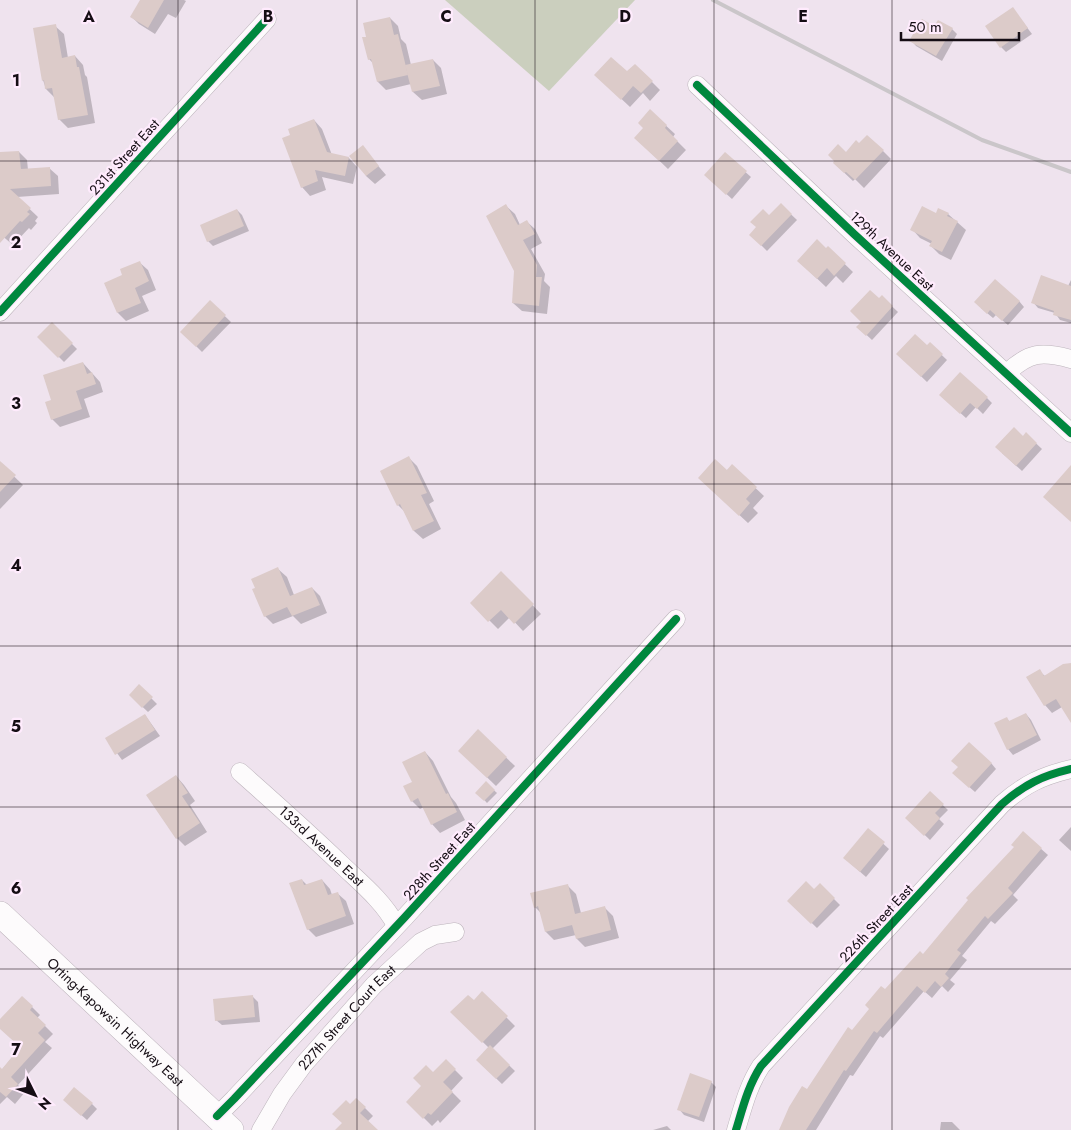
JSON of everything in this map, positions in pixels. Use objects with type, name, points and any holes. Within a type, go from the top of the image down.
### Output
[{"type":"main road","name":"Orting-Kapowsin Highway East","points":[[0,914],[224,1123]]},
{"type":"street","name":"231st Street East","points":[[0,312],[267,19]]},
{"type":"street","name":"129th Avenue East","points":[[697,85],[854,234],[1008,373],[1071,433]]},
{"type":"street","points":[[1008,373],[1021,360],[1035,355],[1047,354],[1071,360]]},
{"type":"street","name":"228th Street East","points":[[224,1123],[234,1099],[676,619]]},
{"type":"street","name":"226th Street East","points":[[736,1130],[752,1080],[761,1066],[1002,804],[1016,791],[1031,782],[1071,769]]},
{"type":"street","name":"133rd Avenue East","points":[[240,772],[306,830],[368,890],[388,911],[396,925]]},
{"type":"street","name":"227th Street Court East","points":[[260,1130],[282,1094],[304,1064],[374,985],[421,942],[435,935],[455,932]]},
{"type":"green space","points":[[445,0],[635,0],[549,91]]},
{"type":"building","points":[[140,0],[164,0],[148,28],[130,17]]},
{"type":"building","points":[[1013,7],[1028,28],[1000,48],[985,26]]},
{"type":"building","points":[[390,17],[394,35],[398,34],[408,75],[377,82],[371,59],[368,60],[362,37],[366,37],[363,23]]},
{"type":"building","points":[[922,19],[934,26],[938,20],[953,28],[936,56],[909,41]]},
{"type":"building","points":[[56,24],[62,58],[75,55],[88,115],[58,120],[52,88],[45,89],[44,80],[42,81],[33,28]]},
{"type":"building","points":[[611,57],[627,71],[635,64],[653,81],[641,93],[633,86],[621,100],[594,75]]},
{"type":"building","points":[[433,59],[440,86],[412,92],[405,65]]},
{"type":"building","points":[[650,109],[667,125],[665,128],[678,141],[659,161],[634,138],[643,128],[638,123]]},
{"type":"building","points":[[314,119],[327,152],[349,157],[345,176],[315,170],[318,181],[301,188],[282,138],[290,135],[288,129]]},
{"type":"building","points":[[867,135],[884,150],[855,180],[833,163],[834,161],[828,155],[838,144],[846,152],[856,140],[859,143]]},
{"type":"building","points":[[363,145],[379,166],[366,176],[349,156]]},
{"type":"building","points":[[19,151],[21,169],[50,167],[51,186],[10,189],[31,208],[27,212],[30,214],[22,222],[20,221],[0,243],[0,152]]},
{"type":"building","points":[[725,152],[747,171],[726,195],[704,175]]},
{"type":"building","points":[[781,203],[792,214],[761,246],[749,235],[756,227],[750,222],[763,209],[769,215]]},
{"type":"building","points":[[506,204],[518,225],[527,220],[535,234],[523,240],[537,265],[536,277],[542,277],[539,306],[512,303],[514,271],[486,216]]},
{"type":"building","points":[[922,206],[936,213],[938,208],[949,213],[947,216],[958,221],[942,252],[929,246],[932,241],[910,230]]},
{"type":"building","points":[[237,209],[244,226],[207,242],[200,225]]},
{"type":"building","points":[[817,239],[826,248],[828,246],[846,263],[834,276],[827,268],[817,279],[797,261]]},
{"type":"building","points":[[140,261],[149,281],[135,288],[141,303],[117,313],[104,283],[122,275],[120,269]]},
{"type":"building","points":[[1041,275],[1071,286],[1071,320],[1053,315],[1054,311],[1031,303]]},
{"type":"building","points":[[995,279],[1020,301],[1002,321],[990,310],[987,314],[974,302]]},
{"type":"building","points":[[870,290],[879,298],[882,295],[893,306],[866,336],[856,327],[861,322],[850,311]]},
{"type":"building","points":[[210,300],[226,315],[196,347],[180,332]]},
{"type":"building","points":[[52,322],[73,343],[58,358],[37,337]]},
{"type":"building","points":[[915,334],[927,345],[930,342],[943,354],[921,377],[896,354]]},
{"type":"building","points":[[83,362],[87,374],[92,372],[96,384],[76,391],[82,409],[51,420],[45,402],[51,400],[43,375]]},
{"type":"building","points":[[960,372],[988,397],[977,409],[970,403],[960,414],[939,395]]},
{"type":"building","points":[[1014,427],[1023,436],[1026,432],[1037,443],[1016,466],[995,447]]},
{"type":"building","points":[[409,456],[427,493],[421,495],[434,521],[413,531],[400,504],[397,506],[380,471]]},
{"type":"building","points":[[715,459],[727,470],[732,464],[757,487],[746,499],[750,503],[739,516],[698,478]]},
{"type":"building","points":[[0,461],[16,475],[0,492]]},
{"type":"building","points":[[1071,465],[1071,522],[1043,497]]},
{"type":"building","points":[[278,567],[290,596],[312,587],[320,605],[292,616],[287,607],[264,617],[252,589],[255,588],[251,579]]},
{"type":"building","points":[[501,571],[534,604],[514,624],[501,610],[488,622],[470,603]]},
{"type":"building","points":[[1071,663],[1071,723],[1056,699],[1044,706],[1026,677],[1040,669],[1044,676],[1063,664]]},
{"type":"building","points":[[139,684],[153,697],[142,708],[129,695]]},
{"type":"building","points":[[1026,713],[1037,735],[1007,750],[994,723],[1007,717],[1009,721]]},
{"type":"building","points":[[145,714],[155,730],[115,755],[105,738]]},
{"type":"building","points":[[478,729],[507,757],[487,778],[458,751]]},
{"type":"building","points":[[969,742],[992,763],[969,788],[952,773],[958,767],[951,761]]},
{"type":"building","points":[[425,751],[457,812],[431,825],[418,798],[411,802],[403,786],[412,782],[402,762]]},
{"type":"building","points":[[176,775],[188,793],[182,796],[200,823],[176,839],[146,795]]},
{"type":"building","points":[[486,781],[495,790],[484,801],[475,793]]},
{"type":"building","points":[[930,791],[944,804],[935,813],[940,818],[924,836],[905,818]]},
{"type":"building","points":[[868,828],[885,842],[860,872],[843,858]]},
{"type":"building","points":[[1023,831],[1042,848],[1008,888],[1013,893],[988,919],[985,916],[957,950],[961,953],[945,974],[949,978],[941,987],[935,981],[925,993],[917,986],[877,1033],[874,1031],[846,1071],[844,1070],[806,1130],[779,1130],[789,1107],[802,1086],[807,1089],[848,1027],[852,1030],[869,1009],[865,1005],[881,986],[885,989],[920,951],[923,954],[968,900],[966,898],[1014,847],[1011,845]]},
{"type":"building","points":[[302,879],[304,885],[322,879],[328,895],[338,892],[346,916],[307,930],[289,883]]},
{"type":"building","points":[[806,881],[814,889],[820,883],[835,898],[811,924],[787,901]]},
{"type":"building","points":[[568,884],[575,914],[605,906],[611,930],[576,939],[572,925],[545,932],[538,906],[534,908],[530,893]]},
{"type":"building","points":[[482,991],[508,1016],[482,1043],[450,1012],[468,995],[474,1000]]},
{"type":"building","points":[[253,995],[255,1017],[215,1021],[213,999]]},
{"type":"building","points":[[22,996],[33,1006],[30,1010],[46,1025],[38,1033],[45,1040],[11,1077],[18,1084],[6,1097],[0,1092],[0,1067],[2,1069],[20,1047],[0,1029],[0,1019]]},
{"type":"building","points":[[490,1045],[510,1065],[496,1079],[476,1060]]},
{"type":"building","points":[[446,1059],[456,1069],[443,1082],[453,1092],[431,1115],[428,1113],[423,1119],[406,1102],[421,1086],[413,1078],[426,1065],[433,1072]]},
{"type":"building","points":[[690,1073],[712,1081],[699,1117],[677,1110]]},
{"type":"building","points":[[74,1087],[93,1103],[81,1116],[63,1100]]},
{"type":"building","points":[[356,1098],[366,1107],[360,1113],[378,1130],[335,1130],[342,1123],[332,1114],[346,1100],[350,1104]]},
{"type":"railway","points":[[713,0],[982,140],[1071,172]]},
{"type":"cycle path","points":[[0,312],[267,19]]},
{"type":"cycle path","points":[[697,85],[854,234],[1071,433]]},
{"type":"cycle path","points":[[217,1116],[405,917],[676,619]]},
{"type":"cycle path","points":[[736,1130],[749,1089],[761,1066],[1002,804],[1018,791],[1034,782],[1071,769]]}]
